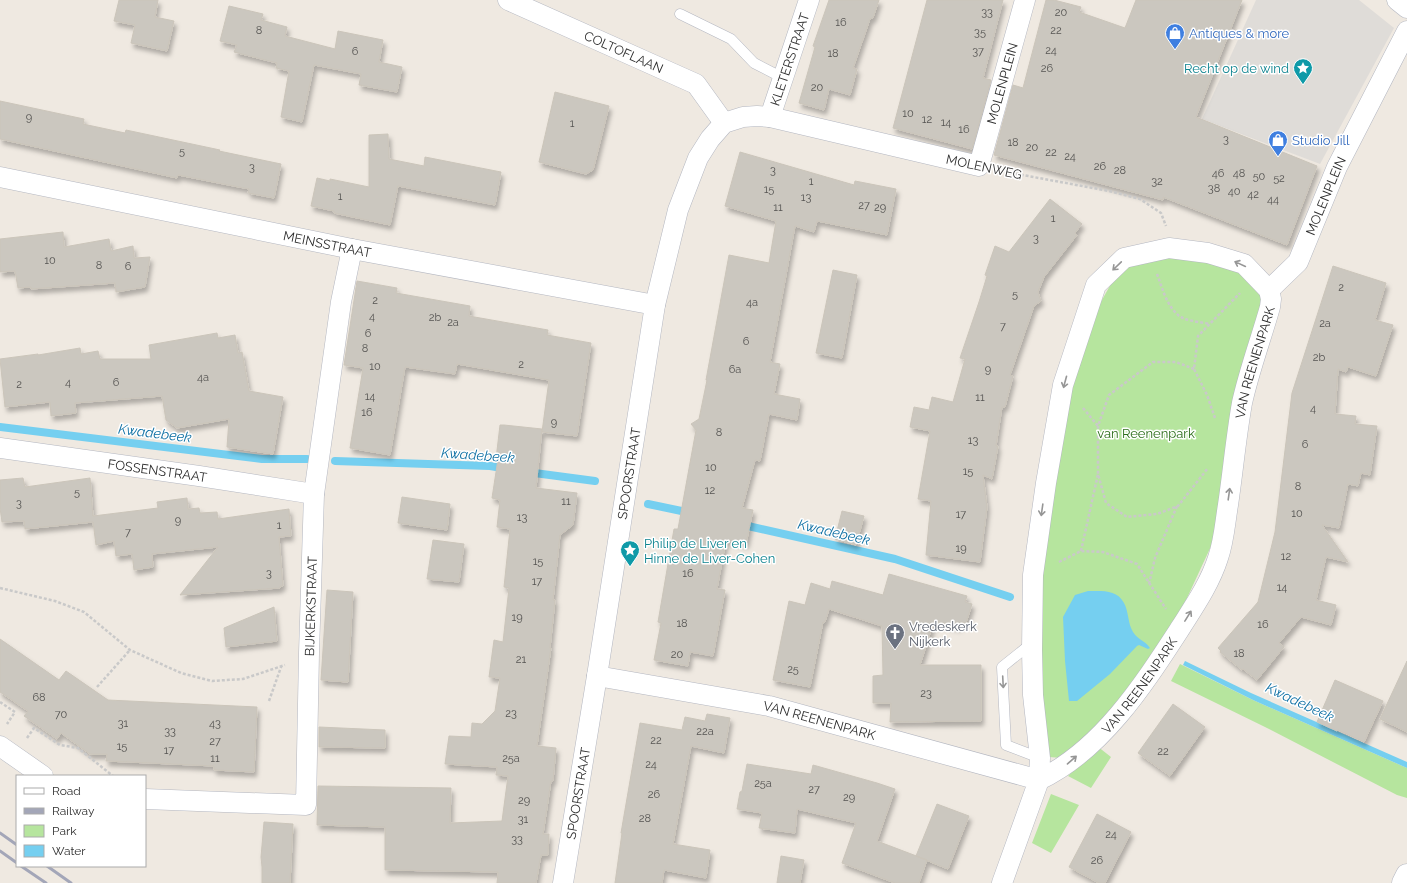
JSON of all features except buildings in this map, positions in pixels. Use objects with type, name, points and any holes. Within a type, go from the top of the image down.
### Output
[{"type":"street","name":"COLTOFLAAN","points":[[508,0],[696,84],[724,123]]},
{"type":"street","name":"KLETERSTRAAT","points":[[770,117],[809,0]]},
{"type":"street","name":"MOLENPLEIN","points":[[979,166],[1026,0]]},
{"type":"street","points":[[1397,0],[1407,8]]},
{"type":"street","name":"MOLENPLEIN","points":[[1262,283],[1298,262],[1329,166],[1403,26]]},
{"type":"street","points":[[724,123],[743,117],[770,117]]},
{"type":"street","name":"MOLENWEG","points":[[770,117],[979,166]]},
{"type":"street","name":"SPOORSTRAAT","points":[[562,883],[597,676],[655,305],[678,210],[698,158],[710,139],[724,123]]},
{"type":"street","name":"MEINSSTRAAT","points":[[0,177],[352,249],[655,305]]},
{"type":"street","points":[[1002,883],[1038,780],[1040,758],[1033,695],[1033,575],[1046,483],[1063,385],[1096,285],[1124,258],[1169,248],[1208,253],[1244,264],[1262,283]]},
{"type":"street","name":"BIJKERKSTRAAT","points":[[146,799],[306,805],[308,653],[314,494],[342,302],[352,249]]},
{"type":"street","name":"VAN REENENPARK","points":[[597,676],[769,706],[1038,780],[1067,764],[1105,729],[1135,696],[1202,594],[1212,575],[1221,547],[1243,402],[1270,307],[1271,299],[1262,283]]},
{"type":"street","name":"FOSSENSTRAAT","points":[[0,448],[314,494]]},
{"type":"street","points":[[2,737],[42,775]]},
{"type":"street","points":[[1403,883],[1407,875]]},
{"type":"lane","points":[[680,14],[731,39],[754,63],[783,78]]},
{"type":"lane","points":[[1032,644],[1002,667],[1006,745],[1040,758]]},
{"type":"path","name":"MOLENWEG","points":[[979,166],[1109,191],[1140,199],[1161,213],[1168,232],[1169,248]]},
{"type":"path","points":[[1149,253],[1166,299],[1177,315],[1193,321],[1210,324]]},
{"type":"path","points":[[1216,422],[1207,395],[1194,369],[1198,336],[1210,324],[1262,283]]},
{"type":"path","points":[[1081,551],[1098,474],[1098,426],[1109,395],[1153,362],[1176,362],[1194,369]]},
{"type":"path","points":[[1149,584],[1155,558],[1178,506],[1211,465]]},
{"type":"path","points":[[1098,474],[1106,503],[1127,517],[1157,514],[1178,506]]},
{"type":"path","name":"VAN REENENPARK","points":[[1033,575],[1081,551],[1103,552],[1137,564],[1179,630]]},
{"type":"path","points":[[0,588],[55,601],[84,612],[130,650],[181,673],[212,681],[243,679],[281,667],[308,653]]},
{"type":"path","points":[[97,687],[130,650]]},
{"type":"path","points":[[269,701],[281,667]]},
{"type":"path","points":[[0,702],[15,712],[2,737]]},
{"type":"path","points":[[25,740],[34,728],[60,745],[78,748],[112,775]]},
{"type":"green space","name":"van Reenenpark","points":[[1178,246],[1230,259],[1263,297],[1213,542],[1181,611],[1127,690],[1085,739],[1062,758],[1049,757],[1042,690],[1041,583],[1064,411],[1098,307],[1116,275],[1136,259]]},
{"type":"green space","points":[[1180,664],[1253,700],[1407,768],[1407,798],[1397,795],[1265,727],[1171,681]]},
{"type":"green space","points":[[1097,746],[1111,757],[1091,788],[1068,776]]},
{"type":"green space","points":[[1051,794],[1079,805],[1051,853],[1032,843]]},
{"type":"shaded area","points":[[1256,0],[1359,0],[1394,28],[1320,164],[1202,119]]},
{"type":"water","points":[[1088,591],[1113,593],[1121,598],[1133,632],[1150,648],[1148,649],[1139,645],[1137,646],[1110,674],[1077,701],[1069,701],[1063,617],[1075,595]]},
{"type":"water","points":[[1185,661],[1251,693],[1407,762],[1407,768],[1253,700],[1183,665]]},
{"type":"waterway","name":"Kwadebeek","points":[[0,427],[262,459],[307,459]]},
{"type":"waterway","name":"Kwadebeek","points":[[335,461],[490,466],[508,469]]},
{"type":"waterway","name":"Kwadebeek","points":[[527,472],[595,481]]},
{"type":"waterway","name":"Kwadebeek","points":[[648,504],[691,513]]},
{"type":"waterway","name":"Kwadebeek","points":[[739,524],[895,559],[1010,597]]},
{"type":"railway","points":[[0,833],[16,844]]},
{"type":"railway","points":[[0,851],[16,862]]},
{"type":"railway","points":[[22,867],[46,883]]},
{"type":"railway","points":[[48,867],[71,883]]},
{"type":"place","name":"Antiques & more","points":[[1175,50]]},
{"type":"place","name":"Recht op de wind","points":[[1303,85]]},
{"type":"place","name":"Studio Jill","points":[[1278,157]]},
{"type":"place","name":"Philip de Liver en Hinne de Liver-Cohen","points":[[630,567]]},
{"type":"place","name":"Vredeskerk Nijkerk","points":[[895,650]]}]
